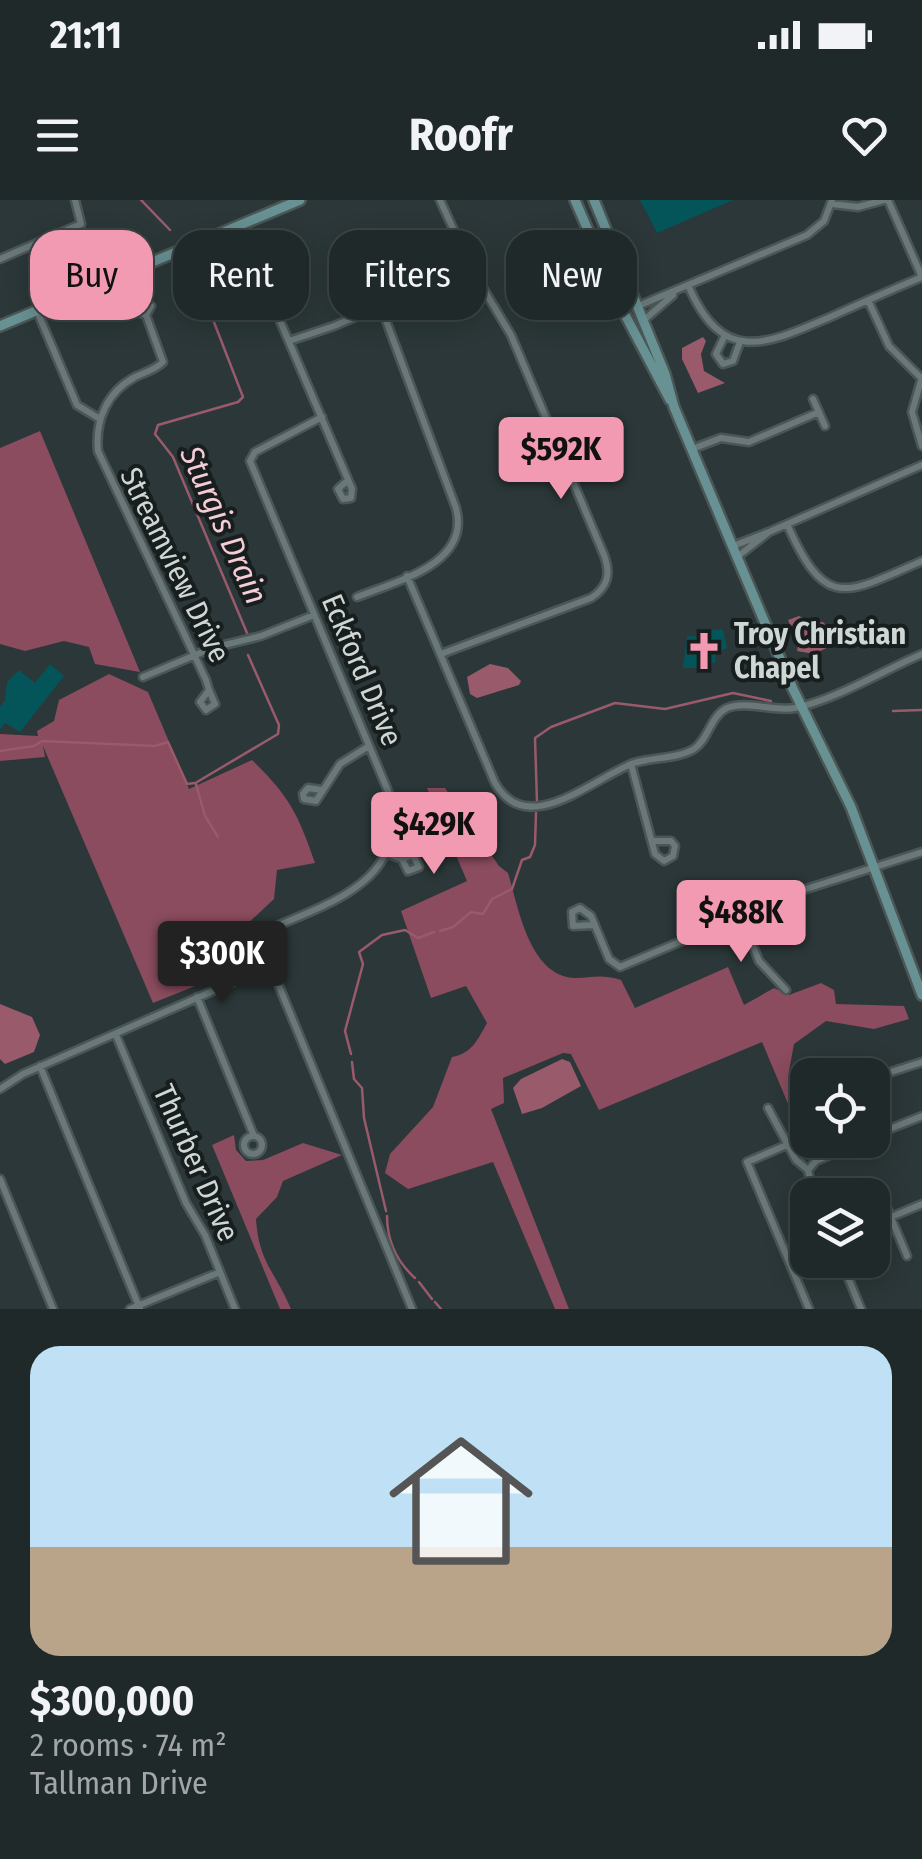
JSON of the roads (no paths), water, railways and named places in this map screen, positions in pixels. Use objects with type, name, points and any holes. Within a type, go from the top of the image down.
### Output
[{"type":"main road","points":[[153,262],[300,200]]},
{"type":"main road","points":[[578,200],[592,230]]},
{"type":"main road","points":[[578,200],[590,230]]},
{"type":"main road","points":[[594,200],[606,230]]},
{"type":"main road","points":[[638,306],[674,407],[737,557],[801,706],[851,807],[922,995]]},
{"type":"main road","points":[[0,326],[30,314]]},
{"type":"main road","points":[[628,320],[655,378],[674,407]]},
{"type":"main road","points":[[632,320],[644,346],[653,343]]},
{"type":"street","points":[[0,259],[82,221],[75,200]]},
{"type":"street","points":[[440,200],[453,230]]},
{"type":"street","points":[[638,306],[807,236],[824,221],[832,202],[858,207],[886,200],[922,277],[776,340],[758,344],[724,336],[701,313],[685,287]]},
{"type":"street","points":[[239,225],[348,480]]},
{"type":"street","points":[[644,320],[685,287]]},
{"type":"street","points":[[441,654],[583,602],[598,594],[609,575],[511,335],[486,294]]},
{"type":"street","points":[[868,300],[892,352],[922,378],[912,412],[922,446]]},
{"type":"street","points":[[41,320],[77,405],[100,419],[120,388],[163,362],[148,320]]},
{"type":"street","points":[[289,341],[344,320]]},
{"type":"street","points":[[357,597],[407,576],[450,551],[459,522],[385,320]]},
{"type":"street","points":[[724,336],[716,354],[723,364],[733,361],[740,342]]},
{"type":"street","points":[[813,399],[825,426]]},
{"type":"street","points":[[692,449],[721,438],[750,442],[819,412]]},
{"type":"street","name":"Eckford Drive","points":[[322,417],[256,452],[250,461],[391,808],[385,852]]},
{"type":"street","name":"Streamview Drive","points":[[100,419],[97,438],[102,463],[209,690]]},
{"type":"street","points":[[733,546],[922,465]]},
{"type":"street","points":[[788,524],[813,575],[837,588],[860,587],[922,561]]},
{"type":"street","points":[[737,557],[769,532]]},
{"type":"street","points":[[407,576],[496,783],[516,806],[547,805],[632,764],[692,749],[703,740],[717,716],[730,707],[801,706],[922,654]]},
{"type":"street","points":[[143,677],[314,615]]},
{"type":"street","points":[[322,790],[346,759],[369,746]]},
{"type":"street","points":[[632,764],[652,841]]},
{"type":"street","points":[[402,860],[385,852],[374,872],[350,894],[263,932],[260,940],[412,1309]]},
{"type":"street","points":[[594,925],[615,966],[803,890],[922,852]]},
{"type":"street","points":[[740,916],[762,965],[786,990]]},
{"type":"street","points":[[0,1089],[40,1066],[270,966]]},
{"type":"street","points":[[196,997],[254,1136]]},
{"type":"street","name":"Thurber Drive","points":[[116,1034],[235,1309]]},
{"type":"street","points":[[890,1072],[922,1062]]},
{"type":"street","points":[[40,1066],[140,1307]]},
{"type":"street","points":[[768,1108],[810,1178]]},
{"type":"street","points":[[890,1129],[922,1116]]},
{"type":"street","points":[[789,1144],[747,1162],[808,1309]]},
{"type":"street","points":[[808,1170],[820,1158]]},
{"type":"street","points":[[0,1179],[54,1309]]},
{"type":"street","points":[[907,1256],[891,1218],[922,1204]]},
{"type":"street","points":[[130,1309],[220,1272]]},
{"type":"street","points":[[848,1278],[861,1309]]},
{"type":"waterway","name":"Sturgis Drain","points":[[141,200],[170,230]]},
{"type":"waterway","name":"Sturgis Drain","points":[[213,320],[243,397],[238,402],[158,425],[155,434],[173,457],[247,633]]},
{"type":"waterway","name":"Sturgis Drain","points":[[197,782],[278,734],[279,725],[248,655]]},
{"type":"waterway","points":[[537,802],[535,738],[551,727],[615,703],[665,709],[733,693],[771,701]]},
{"type":"waterway","points":[[893,711],[922,710]]},
{"type":"waterway","name":"Sturgis Drain","points":[[0,751],[34,746],[42,741],[155,746],[168,742],[187,784],[195,783]]},
{"type":"waterway","points":[[196,784],[205,816],[218,837]]},
{"type":"waterway","points":[[440,931],[453,927],[471,912],[483,914],[492,899],[512,889],[522,860],[530,857],[535,845],[536,813]]},
{"type":"waterway","points":[[351,1054],[345,1031],[363,964],[359,952],[382,935],[405,930],[418,938],[434,932]]},
{"type":"waterway","points":[[352,1062],[354,1079],[362,1088],[364,1118],[386,1211]]},
{"type":"waterway","points":[[387,1216],[394,1250],[415,1278]]},
{"type":"waterway","points":[[419,1282],[432,1299]]},
{"type":"waterway","points":[[435,1302],[441,1309]]},
{"type":"place","name":"Troy Christian Chapel","points":[[704,651]]}]
